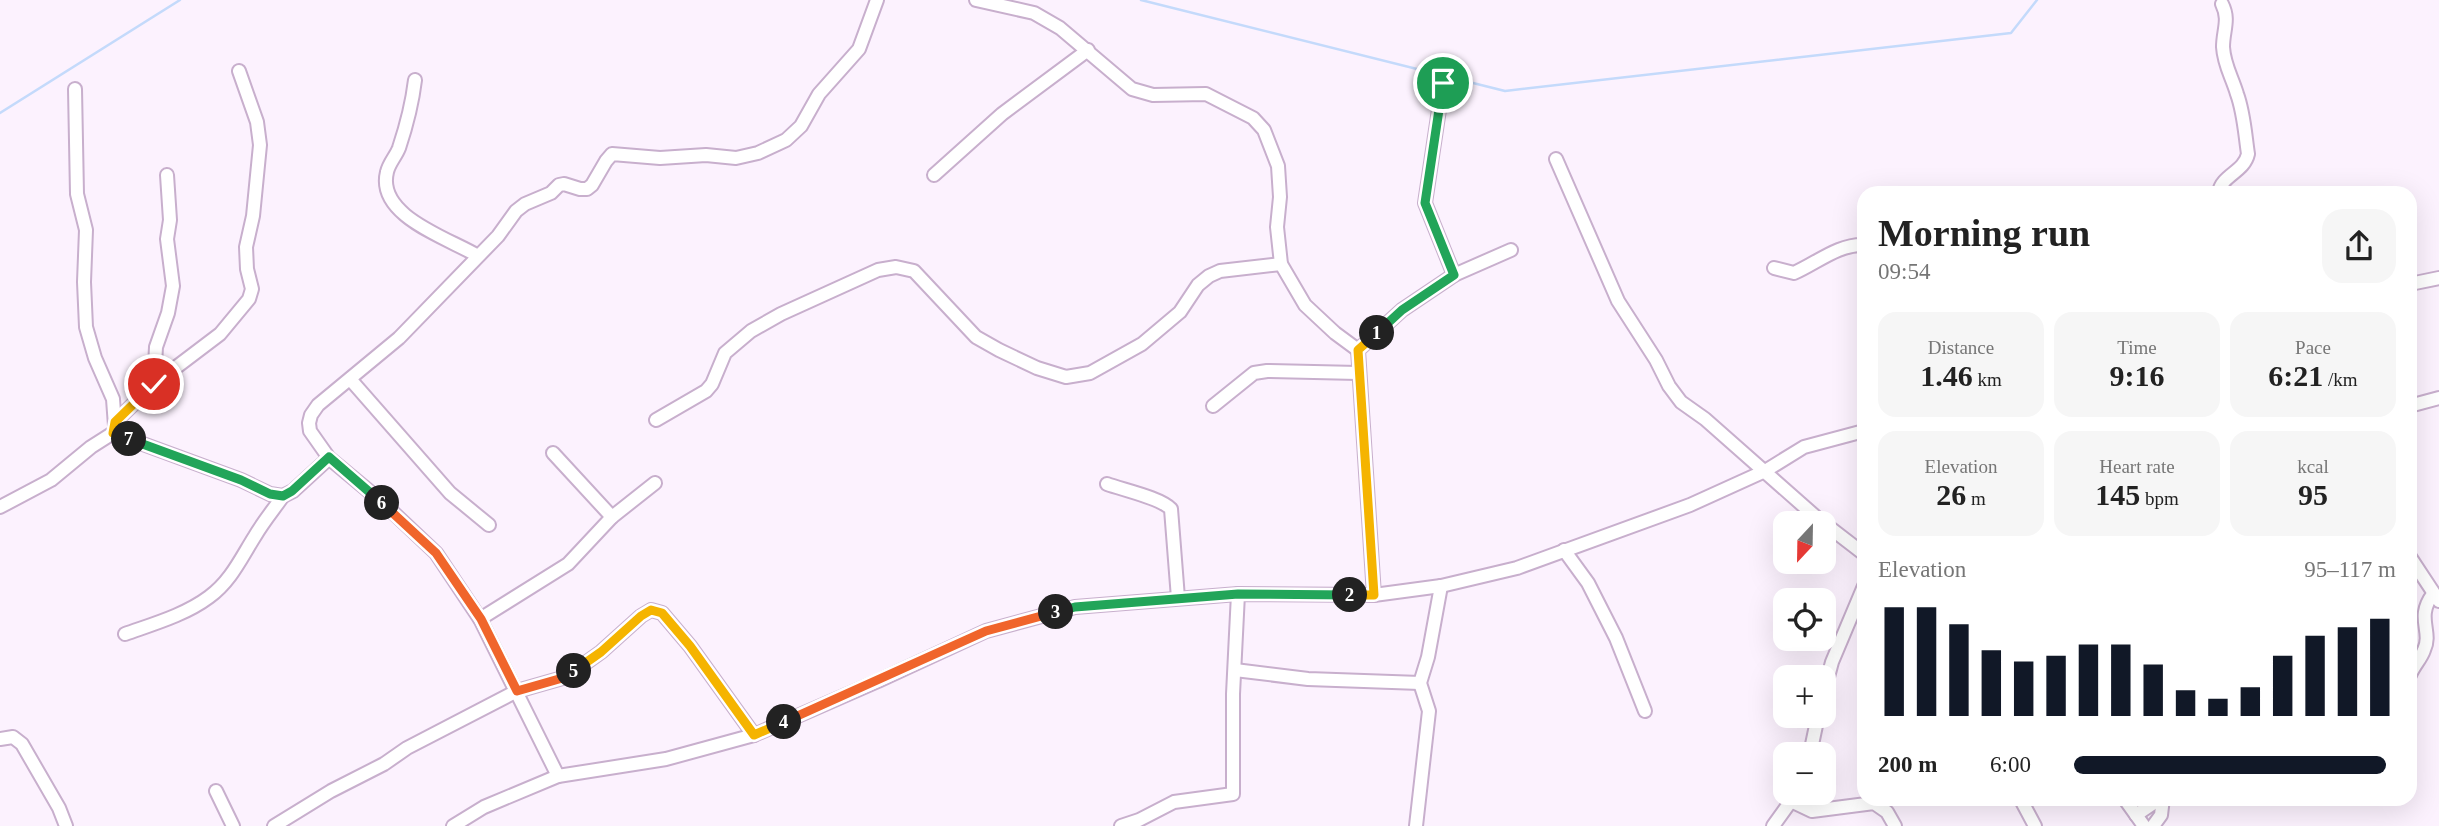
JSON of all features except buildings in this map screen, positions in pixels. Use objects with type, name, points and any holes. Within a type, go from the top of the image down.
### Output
[{"type":"street","points":[[558,776],[481,619],[436,553],[329,457],[310,431],[312,415],[318,405],[399,338],[498,236],[516,211],[525,204],[551,193],[559,185],[587,189],[612,155],[660,158],[706,155],[736,158],[758,153],[786,140],[801,126],[819,94],[859,49],[877,0]]},
{"type":"street","points":[[976,0],[1034,13],[1060,28],[1132,89],[1153,95],[1206,94],[1253,118],[1264,130],[1278,166],[1280,197],[1277,227],[1281,264],[1305,305],[1358,350]]},
{"type":"street","points":[[2222,4],[2227,13],[2223,44],[2225,65],[2241,108],[2248,154],[2239,170],[2222,186]]},
{"type":"street","points":[[934,175],[1002,114],[1088,50]]},
{"type":"street","points":[[0,507],[51,480],[114,428],[154,384],[220,334],[249,299],[253,289],[247,270],[246,247],[253,216],[260,145],[257,122],[239,71]]},
{"type":"street","points":[[415,80],[408,125],[386,174],[388,197],[405,216],[478,256]]},
{"type":"street","points":[[1443,83],[1425,203],[1454,275]]},
{"type":"street","points":[[75,89],[77,194],[86,230],[86,327],[95,358],[113,399],[114,428]]},
{"type":"street","points":[[1556,159],[1618,301],[1681,402],[1857,549]]},
{"type":"street","points":[[154,384],[156,347],[168,313],[173,286],[167,239],[170,220],[167,175]]},
{"type":"street","points":[[1774,268],[1794,273],[1828,255],[1857,246]]},
{"type":"street","points":[[1374,595],[1358,350],[1402,310],[1454,275],[1511,250]]},
{"type":"street","points":[[656,420],[706,391],[712,384],[725,354],[751,331],[781,314],[877,270],[897,267],[914,271],[976,337],[1037,368],[1066,377],[1090,373],[1142,344],[1180,312],[1198,285],[1209,276],[1220,271],[1281,264]]},
{"type":"street","points":[[2417,283],[2438,280]]},
{"type":"street","points":[[1213,406],[1254,373],[1358,373]]},
{"type":"street","points":[[350,379],[450,493],[489,525]]},
{"type":"street","points":[[2417,404],[2439,398]]},
{"type":"street","points":[[114,428],[270,494],[283,496]]},
{"type":"street","points":[[453,826],[484,807],[558,776],[666,759],[754,735],[986,631],[1075,607],[1238,594],[1374,595],[1441,586],[1517,568],[1690,505],[1765,471],[1804,447],[1857,433]]},
{"type":"street","points":[[553,453],[612,517]]},
{"type":"street","points":[[125,634],[177,615],[208,598],[231,575],[283,496],[329,457]]},
{"type":"street","points":[[481,619],[568,564],[612,517],[655,483]]},
{"type":"street","points":[[1107,484],[1159,500],[1171,509],[1178,598]]},
{"type":"street","points":[[1564,550],[1588,583],[1616,638],[1645,712]]},
{"type":"street","points":[[2417,568],[2436,598],[2424,610],[2425,649],[2417,660]]},
{"type":"street","points":[[1416,826],[1429,711],[1420,683],[1428,657],[1441,586]]},
{"type":"street","points":[[1121,826],[1174,802],[1233,794],[1238,594]]},
{"type":"street","points":[[1831,665],[1857,603]]},
{"type":"street","points":[[274,826],[331,791],[384,764],[407,748],[517,691],[566,677],[651,610],[662,613],[690,646],[754,735]]},
{"type":"street","points":[[1235,670],[1308,679],[1420,683]]},
{"type":"street","points":[[0,739],[13,737],[22,744],[59,808],[66,826]]},
{"type":"street","points":[[216,791],[233,826]]},
{"type":"street","points":[[1773,826],[1787,805]]},
{"type":"street","points":[[1804,805],[1812,811],[1857,805]]},
{"type":"street","points":[[1878,806],[1887,812],[1895,826]]},
{"type":"street","points":[[2024,806],[2035,826]]},
{"type":"street","points":[[2130,806],[2144,826]]},
{"type":"street","points":[[2136,815],[2150,806]]},
{"type":"street","points":[[2153,826],[2161,815],[2162,806]]},
{"type":"waterway","points":[[0,113],[180,0]]},
{"type":"waterway","points":[[1141,0],[1505,91],[2011,33],[2037,0]]},
{"type":"route","points":[[154,384],[115,422],[113,433],[241,480],[270,494],[283,496],[329,457],[436,553],[481,619],[517,691],[566,677],[651,610],[662,613],[690,646],[754,735],[986,631],[1075,607],[1238,594],[1374,595],[1358,350],[1402,310],[1454,275],[1425,203],[1443,83]]}]
